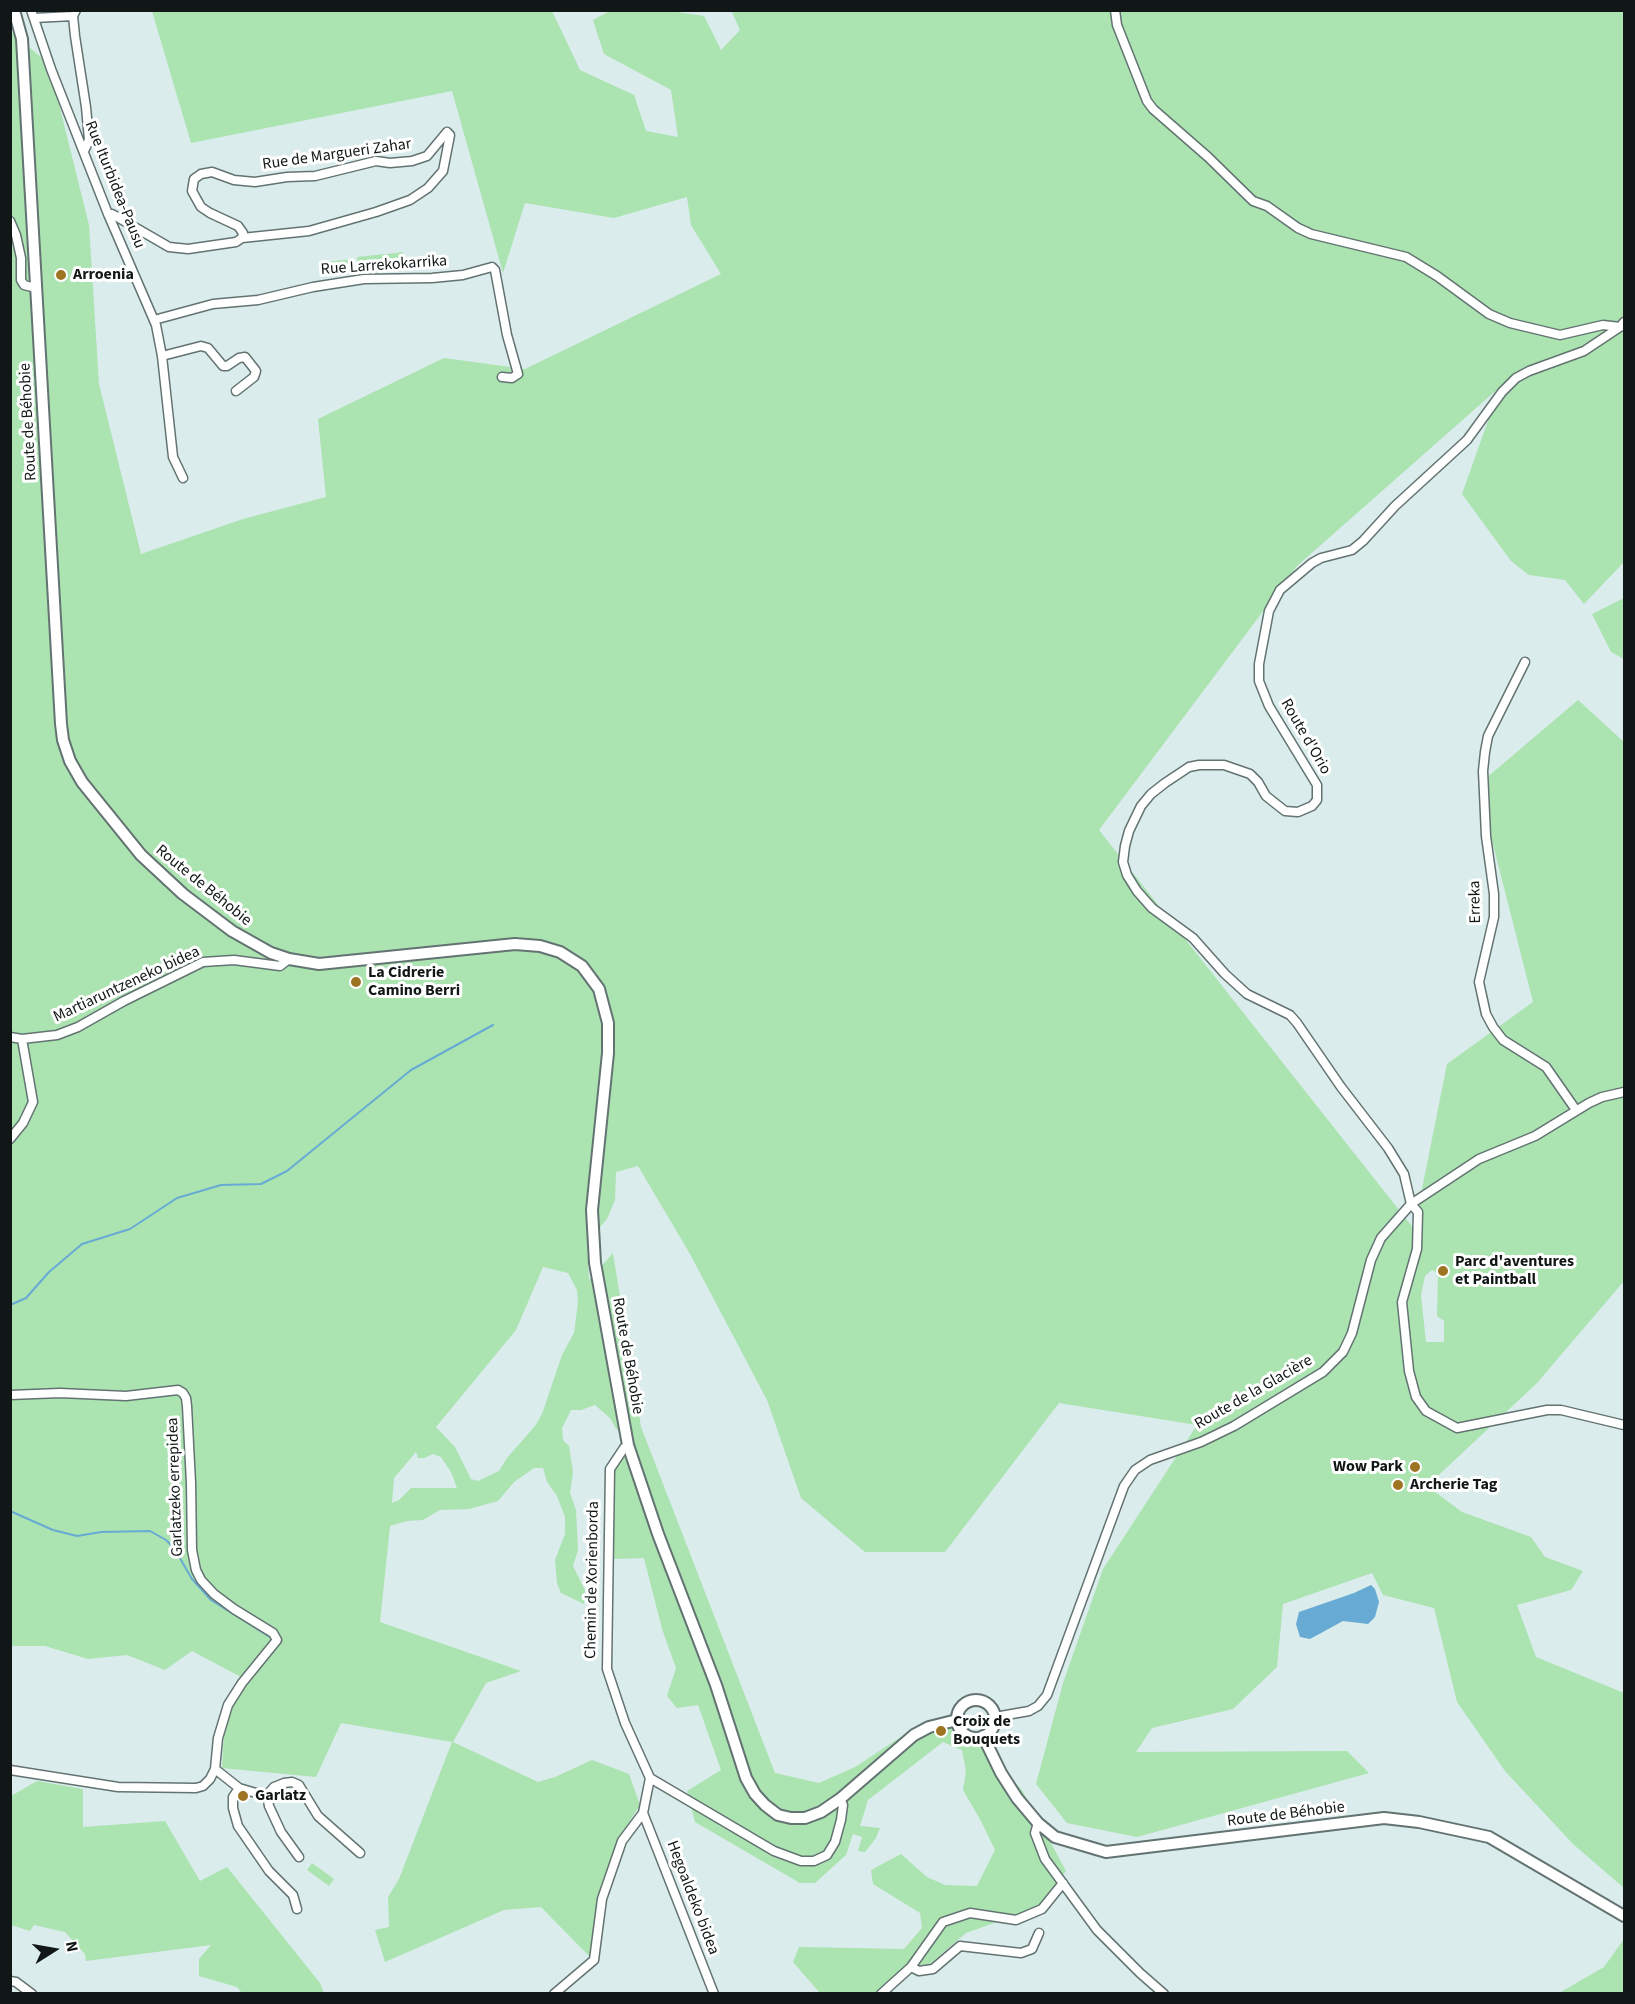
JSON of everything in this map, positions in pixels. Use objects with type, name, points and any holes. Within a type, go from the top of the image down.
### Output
[{"type":"main road","name":"Route de Béhobie","points":[[14,10],[22,39],[63,740],[70,761],[81,782],[111,819],[142,851],[187,890],[235,926],[289,959],[319,964],[515,944],[540,946],[561,952],[582,966],[599,989],[608,1023],[608,1053],[592,1210],[594,1252],[628,1445],[658,1534],[716,1685],[746,1778],[755,1794],[778,1815],[805,1818],[822,1812],[840,1799],[915,1735],[929,1727],[957,1720]]},
{"type":"main road","points":[[975,1700],[986,1702],[995,1717],[992,1729],[983,1736],[971,1737],[961,1731],[957,1720],[960,1708],[969,1701],[975,1700]]},
{"type":"main road","name":"Route de Béhobie","points":[[983,1736],[1001,1773],[1017,1798],[1038,1823],[1055,1837],[1106,1852],[1384,1818],[1419,1822],[1489,1837],[1624,1916]]},
{"type":"street","points":[[1115,10],[1117,25],[1147,101],[1253,201],[1267,206],[1298,228],[1311,234],[1406,257],[1437,276],[1489,314],[1510,323],[1560,335],[1603,325],[1622,324]]},
{"type":"street","points":[[33,14],[74,13],[89,140],[84,151]]},
{"type":"street","name":"Rue Iturbidea-Pausu","points":[[33,14],[55,80],[108,214],[154,320],[162,356],[172,458],[183,477]]},
{"type":"street","name":"Rue de Margueri Zahar","points":[[108,214],[112,214],[169,248],[188,249],[237,242],[242,238],[309,231],[376,213],[410,200],[428,188],[443,171],[450,135],[447,132],[427,156],[412,161],[390,163],[376,161],[315,176],[255,182],[234,180],[212,172],[201,174],[194,179],[192,191],[201,207],[238,226],[243,233],[242,238]]},
{"type":"street","points":[[10,221],[21,258],[21,280],[24,285],[36,288]]},
{"type":"street","name":"Rue Larrekokarrika","points":[[154,320],[213,304],[258,300],[313,286],[364,279],[453,276],[492,267],[495,270],[507,335],[518,374],[512,378],[502,377]]},
{"type":"street","name":"Route d'Orio","points":[[1411,1204],[1404,1174],[1388,1148],[1341,1087],[1298,1023],[1290,1015],[1247,994],[1225,975],[1192,938],[1152,908],[1127,875],[1124,862],[1125,846],[1134,818],[1151,794],[1177,775],[1199,765],[1224,765],[1250,774],[1266,796],[1285,811],[1298,812],[1312,806],[1317,800],[1317,785],[1269,706],[1259,681],[1259,664],[1266,622],[1280,590],[1312,563],[1321,558],[1352,550],[1363,541],[1395,506],[1467,440],[1502,392],[1516,378],[1584,351],[1622,324]]},
{"type":"street","points":[[162,356],[201,346],[208,348],[223,366],[245,357],[256,371],[254,377],[236,391]]},
{"type":"street","name":"Erreka","points":[[1525,662],[1488,736],[1485,752],[1486,836],[1494,894],[1494,917],[1479,981],[1486,1014],[1492,1027],[1503,1040],[1546,1067],[1576,1110]]},
{"type":"street","name":"Martiaruntzeneko bidea","points":[[10,1037],[22,1039],[57,1035],[78,1027],[124,1001],[203,962],[234,960],[280,966],[289,959]]},
{"type":"street","points":[[10,1139],[23,1123],[33,1102],[22,1039]]},
{"type":"street","name":"Route de la Glacière","points":[[995,1717],[1029,1710],[1038,1706],[1047,1695],[1124,1486],[1135,1470],[1150,1460],[1201,1442],[1234,1426],[1323,1372],[1343,1352],[1353,1334],[1371,1260],[1381,1238],[1411,1204],[1479,1159],[1535,1136],[1576,1110],[1602,1097],[1624,1092]]},
{"type":"street","points":[[1411,1204],[1418,1212],[1418,1249],[1402,1302],[1409,1371],[1416,1397],[1426,1411],[1457,1428],[1547,1410],[1561,1410],[1624,1425]]},
{"type":"street","name":"Garlatzeko errepidea","points":[[10,1395],[60,1393],[126,1396],[178,1390],[186,1398],[192,1483],[192,1550],[196,1570],[207,1587],[223,1602],[277,1637],[277,1642],[242,1683],[228,1705],[218,1738],[215,1769]]},
{"type":"street","name":"Chemin de Xorienborda","points":[[628,1445],[610,1469],[607,1669],[625,1723],[650,1778]]},
{"type":"street","points":[[10,1770],[118,1787],[196,1788],[203,1786],[215,1769],[239,1788],[267,1795]]},
{"type":"street","points":[[554,1994],[594,1960],[602,1899],[622,1841],[643,1813],[650,1778],[774,1851],[801,1861],[814,1861],[828,1855],[835,1842],[841,1820],[843,1805],[840,1799]]},
{"type":"street","points":[[267,1795],[274,1787],[284,1783],[292,1782],[299,1785],[318,1816],[360,1853]]},
{"type":"street","points":[[239,1788],[233,1797],[233,1808],[238,1826],[269,1871],[293,1895],[297,1910]]},
{"type":"street","points":[[267,1795],[281,1832],[299,1857]]},
{"type":"street","name":"Hegoaldeko bidea","points":[[643,1813],[714,1994]]},
{"type":"street","points":[[1038,1823],[1035,1833],[1045,1859],[1097,1930],[1164,1994]]},
{"type":"street","points":[[881,1994],[911,1967],[943,1922],[970,1913],[1016,1920],[1042,1909],[1063,1883]]},
{"type":"street","points":[[911,1967],[919,1971],[933,1969],[960,1946],[1021,1953],[1032,1949],[1039,1933]]},
{"type":"street","points":[[10,1982],[16,1982],[32,1994]]},
{"type":"green space","points":[[612,10],[663,10],[704,16],[721,50],[740,30],[731,10],[1624,11],[1624,562],[1584,604],[1565,580],[1529,575],[1511,561],[1462,494],[1500,387],[1297,566],[1099,830],[1414,1229],[1447,1064],[1533,1002],[1478,785],[1578,700],[1624,742],[1624,1281],[1537,1383],[1427,1486],[1462,1512],[1531,1537],[1545,1557],[1583,1571],[1571,1590],[1517,1605],[1536,1657],[1624,1693],[1624,1888],[1573,1844],[1505,1771],[1457,1702],[1434,1608],[1383,1595],[1372,1573],[1283,1604],[1277,1667],[1233,1709],[1152,1728],[1136,1752],[1347,1751],[1369,1773],[1137,1837],[1067,1823],[1036,1784],[1063,1683],[1103,1569],[1197,1425],[1059,1403],[945,1552],[865,1552],[801,1498],[767,1400],[690,1254],[638,1166],[616,1172],[615,1200],[607,1219],[587,1242],[589,1280],[613,1253],[641,1427],[775,1773],[819,1783],[855,1767],[916,1727],[953,1726],[981,1744],[1022,1790],[1066,1871],[1036,1908],[966,1933],[930,1964],[875,1993],[820,1993],[793,1962],[799,1947],[904,1949],[922,1928],[920,1913],[873,1884],[871,1870],[901,1854],[927,1877],[945,1885],[977,1886],[995,1850],[963,1790],[966,1771],[962,1750],[943,1742],[868,1800],[860,1826],[880,1828],[876,1838],[865,1852],[858,1851],[862,1837],[853,1834],[846,1855],[815,1883],[800,1883],[695,1822],[687,1791],[721,1770],[698,1705],[677,1708],[667,1696],[676,1668],[662,1629],[644,1558],[612,1559],[613,1471],[629,1443],[610,1418],[595,1405],[581,1410],[571,1410],[562,1428],[563,1440],[569,1446],[573,1472],[570,1493],[576,1510],[578,1550],[573,1566],[585,1590],[584,1604],[561,1593],[557,1583],[555,1560],[565,1534],[565,1517],[557,1496],[547,1482],[543,1468],[534,1468],[514,1482],[498,1501],[469,1509],[440,1510],[423,1520],[407,1521],[390,1526],[380,1622],[521,1671],[486,1683],[453,1742],[538,1782],[592,1760],[629,1774],[640,1805],[618,1840],[600,1897],[591,1958],[541,1907],[504,1910],[385,1962],[375,1930],[389,1927],[388,1897],[399,1879],[452,1742],[341,1723],[316,1777],[222,1768],[225,1718],[243,1678],[192,1651],[165,1670],[127,1655],[88,1659],[45,1646],[11,1646],[10,31],[49,64],[89,225],[99,384],[141,554],[243,519],[326,497],[318,419],[444,358],[525,369],[721,274],[691,225],[687,197],[614,218],[525,203],[503,273],[452,91],[191,143],[152,11],[552,11],[580,70],[634,95],[646,131],[678,137],[671,90],[604,54],[593,20]],"holes":[[[543,1267],[568,1273],[577,1290],[578,1302],[574,1333],[562,1355],[542,1414],[499,1471],[478,1481],[471,1479],[455,1447],[436,1427],[516,1330]],[[1432,1270],[1438,1273],[1437,1316],[1444,1321],[1444,1342],[1426,1342],[1421,1295],[1425,1276]],[[416,1452],[418,1458],[433,1454],[441,1457],[451,1472],[457,1488],[411,1488],[399,1500],[392,1503],[394,1478]]]},
{"type":"green space","points":[[403,252],[405,271],[389,272],[387,254]]},
{"type":"green space","points":[[385,254],[387,271],[359,274],[357,257]]},
{"type":"green space","points":[[352,259],[353,272],[328,274],[327,262]]},
{"type":"green space","points":[[1624,598],[1624,659],[1611,652],[1592,614]]},
{"type":"green space","points":[[37,1781],[83,1789],[83,1827],[165,1821],[200,1881],[227,1867],[320,1983],[324,1993],[242,1993],[237,1987],[199,1976],[199,1959],[211,1945],[86,1961],[85,1954],[65,1932],[34,1925],[30,1931],[11,1925],[11,1796]]},
{"type":"green space","points":[[312,1863],[334,1879],[329,1886],[307,1870]]},
{"type":"green space","points":[[1624,1939],[1624,1993],[1559,1993],[1604,1967]]},
{"type":"water","points":[[1371,1585],[1375,1589],[1379,1602],[1375,1617],[1368,1624],[1343,1621],[1310,1639],[1300,1637],[1296,1624],[1299,1612]]},
{"type":"waterway","points":[[10,1305],[26,1298],[49,1272],[82,1244],[130,1229],[177,1198],[221,1185],[261,1184],[287,1171],[411,1070],[493,1025]]},
{"type":"waterway","points":[[10,1511],[53,1530],[77,1536],[101,1532],[150,1531],[166,1540],[174,1548],[192,1579],[211,1600],[270,1637]]},
{"type":"place","name":"Arroenia","points":[[61,275]]},
{"type":"place","name":"La Cidrerie Camino Berri","points":[[356,982]]},
{"type":"place","name":"Parc d'aventures et Paintball","points":[[1443,1271]]},
{"type":"place","name":"Wow Park","points":[[1415,1467]]},
{"type":"place","name":"Archerie Tag","points":[[1398,1485]]},
{"type":"place","name":"Croix de Bouquets","points":[[941,1731]]},
{"type":"place","name":"Garlatz","points":[[243,1796]]}]
